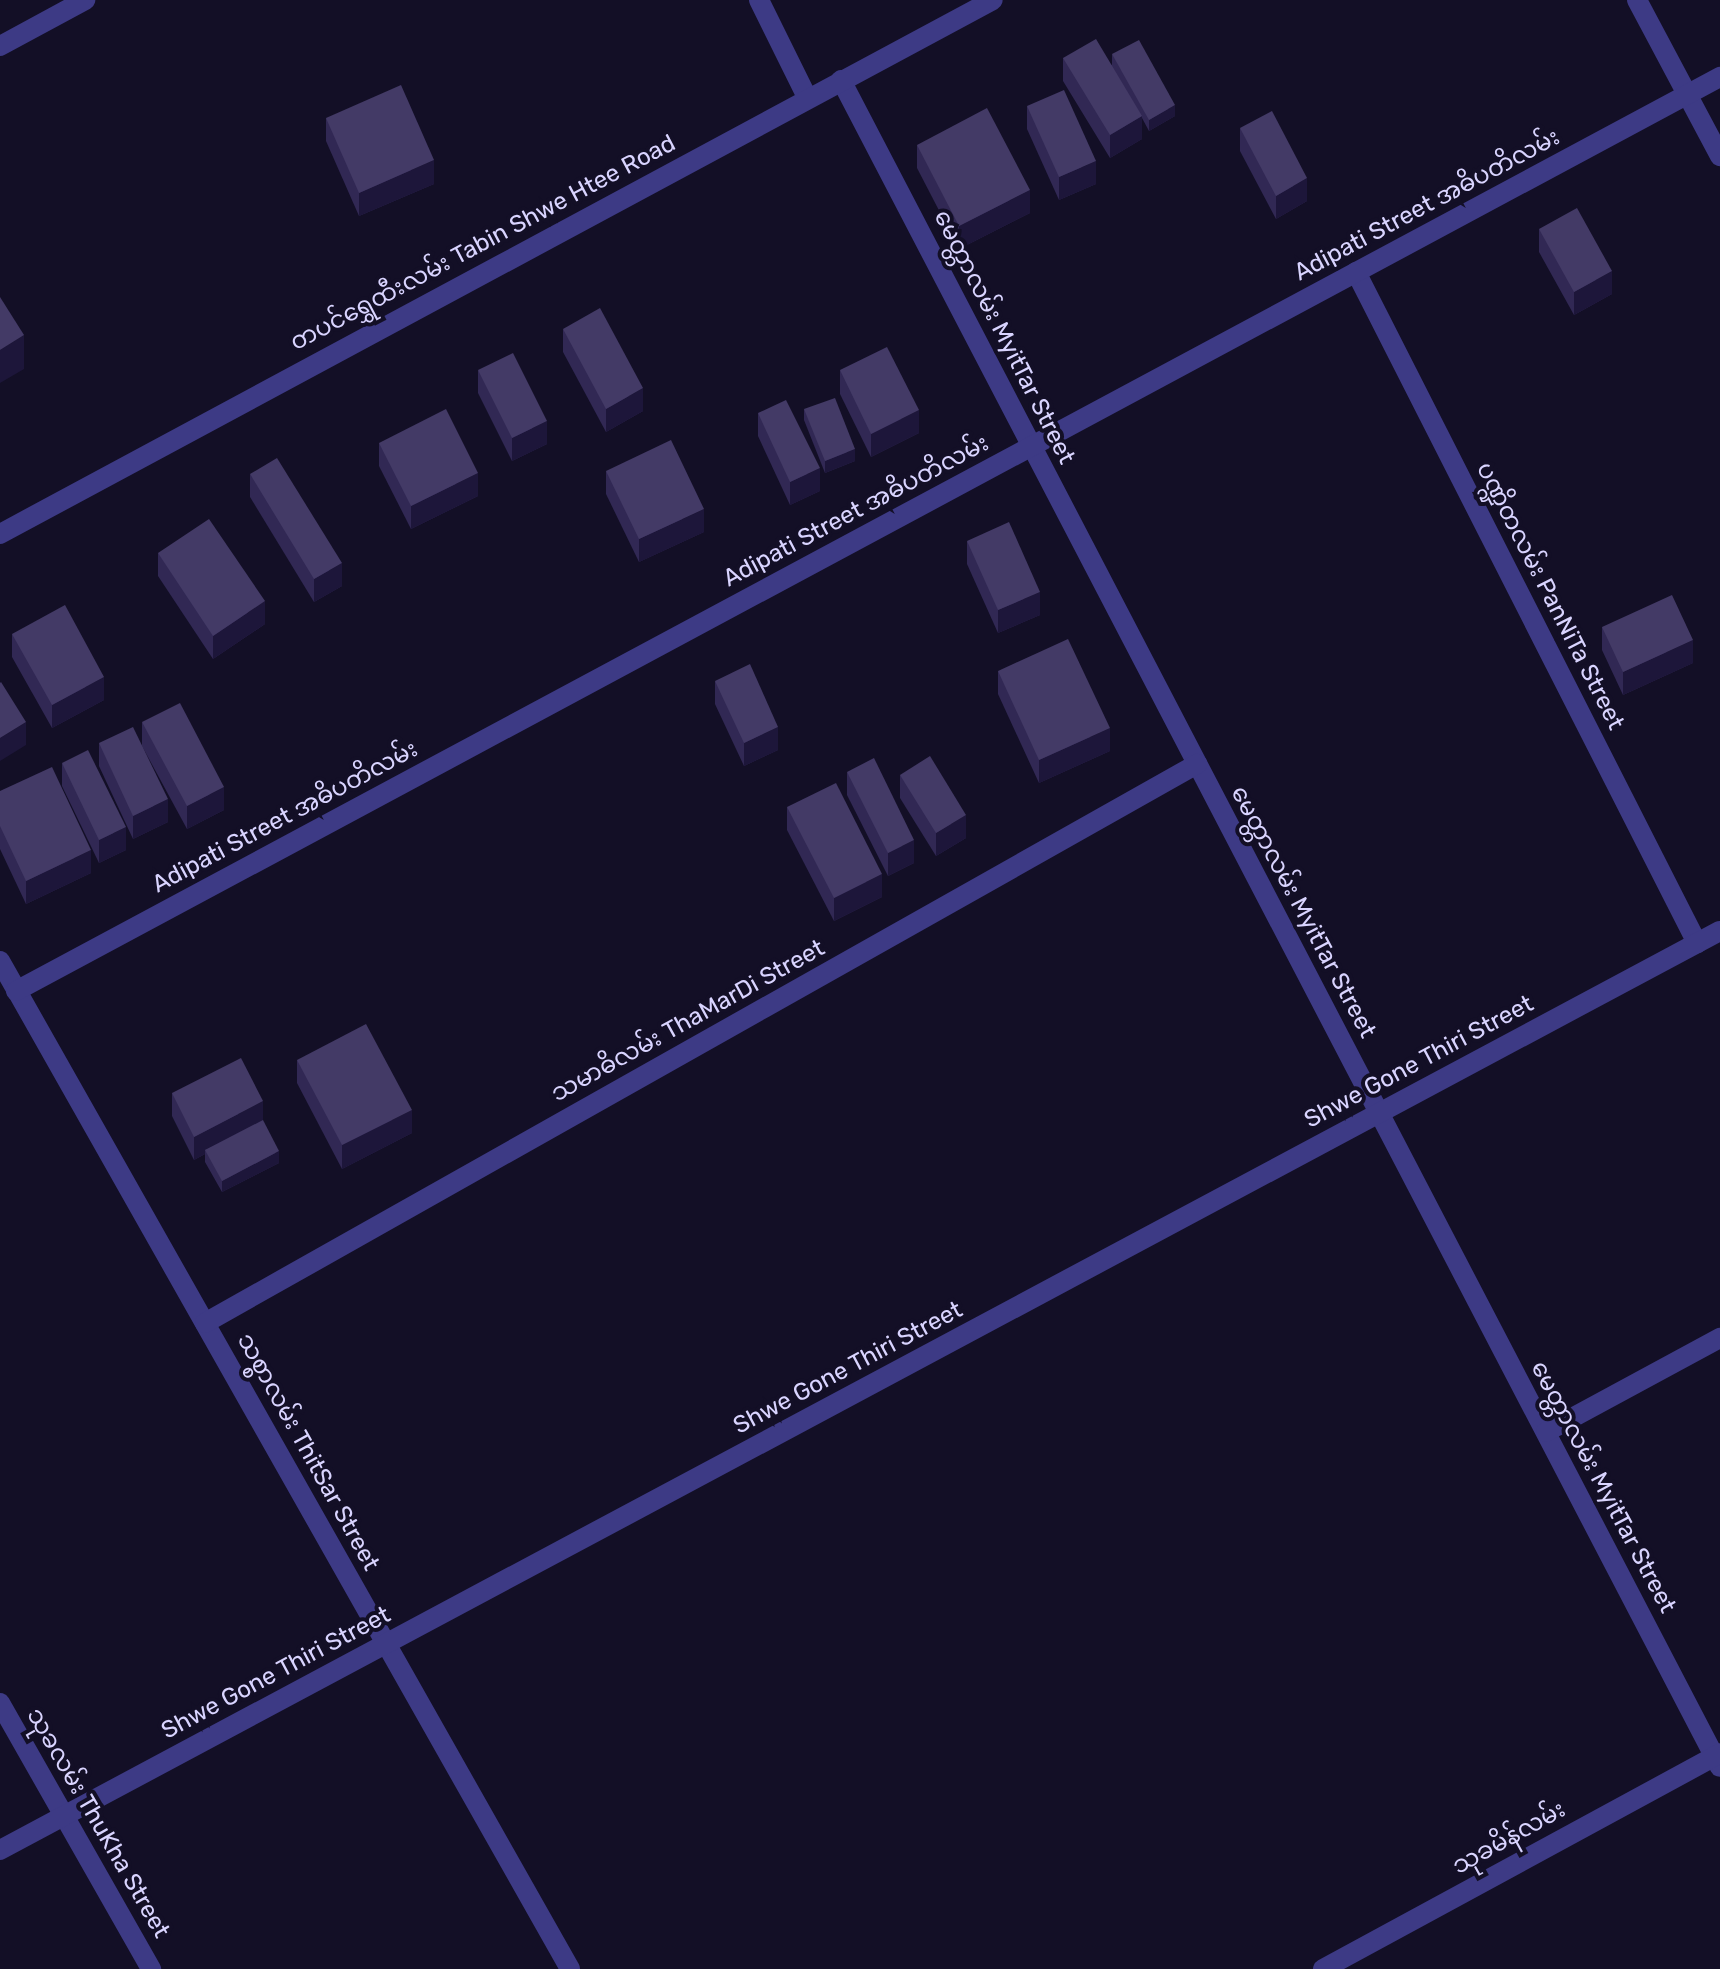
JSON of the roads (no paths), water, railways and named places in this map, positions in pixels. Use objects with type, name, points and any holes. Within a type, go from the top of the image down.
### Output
[{"type":"street","points":[[0,46],[85,0]]},
{"type":"street","points":[[759,0],[807,97]]},
{"type":"street","name":"တပင်ရွှေထီးလမ်း Tabin Shwe Htee Road","points":[[0,534],[807,97],[993,0]]},
{"type":"street","points":[[1637,0],[1720,156]]},
{"type":"street","name":"Adipati Street အဓိပတိလမ်း","points":[[16,991],[1720,77]]},
{"type":"street","name":"မေတ္တာလမ်း MyitTar Street","points":[[841,80],[1718,1759]]},
{"type":"street","name":"ပဏ္ဍိတလမ်း PanNiTa Street","points":[[1356,272],[1697,943]]},
{"type":"street","name":"သမာဓိလမ်း ThaMarDi Street","points":[[205,1323],[1197,764]]},
{"type":"street","name":"Shwe Gone Thiri Street","points":[[0,1850],[1720,931]]},
{"type":"street","name":"သစ္စာလမ်း ThitSar Street","points":[[0,961],[570,1969]]},
{"type":"street","points":[[1546,1432],[1720,1338]]},
{"type":"street","name":"သုခလမ်း ThuKha Street","points":[[0,1703],[151,1969]]},
{"type":"street","name":"သုခမိန်လမ်း","points":[[1323,1969],[1718,1759]]}]
